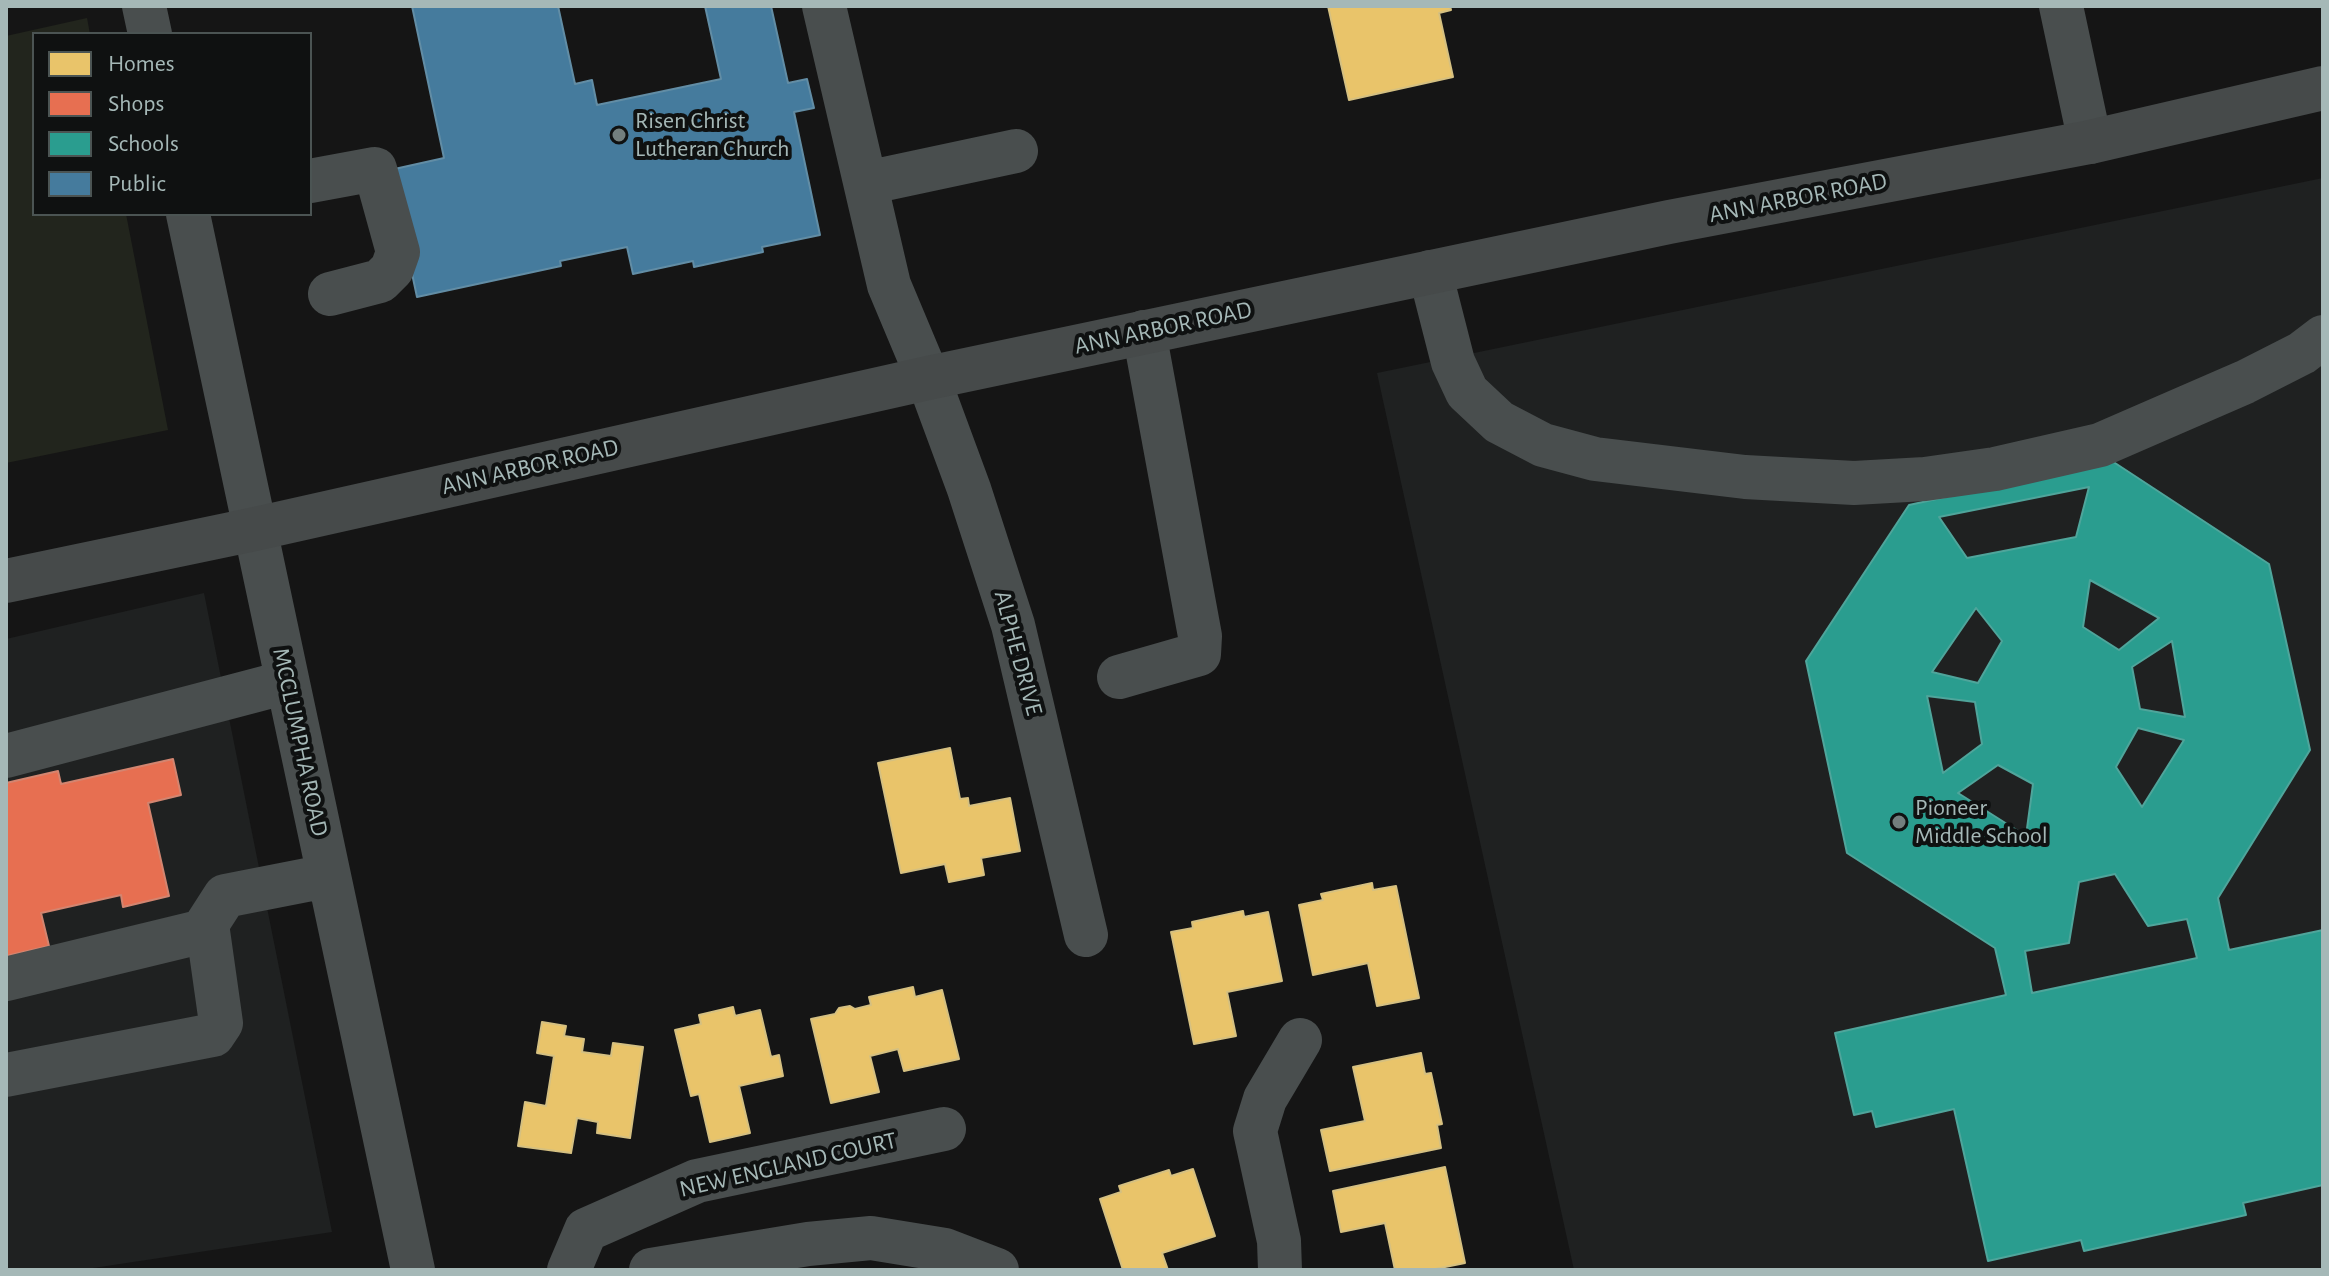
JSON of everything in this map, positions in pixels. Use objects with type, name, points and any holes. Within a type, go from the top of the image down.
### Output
[{"type":"main road","name":"ANN ARBOR ROAD","points":[[6,581],[255,529],[1144,332],[1669,222],[2090,142],[2323,88]]},
{"type":"street","points":[[144,6],[150,32]]},
{"type":"street","name":"ALPHE DRIVE","points":[[824,6],[889,285],[969,489],[1013,625],[1086,935]]},
{"type":"street","points":[[2061,6],[2090,142]]},
{"type":"street","points":[[866,183],[1016,151]]},
{"type":"street","points":[[312,181],[375,169],[398,252],[392,269],[380,281],[330,294]]},
{"type":"street","name":"MCCLUMPHA ROAD","points":[[188,216],[413,1270]]},
{"type":"street","points":[[1430,272],[1458,372],[1467,392],[1499,422],[1543,445],[1595,459],[1745,477],[1854,483],[1925,479],[1995,469],[2100,445],[2245,382],[2302,353],[2323,337]]},
{"type":"street","points":[[1119,677],[1199,654],[1200,636],[1144,332]]},
{"type":"street","points":[[6,756],[287,682]]},
{"type":"street","points":[[6,1075],[213,1035],[221,1023],[207,924],[225,896],[327,876]]},
{"type":"street","points":[[6,979],[208,930]]},
{"type":"street","points":[[1280,1270],[1279,1241],[1255,1131],[1265,1099],[1300,1040]]},
{"type":"street","name":"NEW ENGLAND COURT","points":[[569,1270],[586,1230],[697,1181],[944,1129]]},
{"type":"street","points":[[651,1270],[808,1244],[871,1238],[945,1250],[997,1270]]},
{"type":"shaded area","points":[[87,18],[90,32],[32,32],[32,216],[126,216],[168,430],[6,463],[6,36]]},
{"type":"shaded area","name":"Pioneer Middle School","points":[[2323,178],[2323,1270],[1574,1270],[1377,373]]},
{"type":"shaded area","points":[[204,593],[332,1232],[80,1270],[6,1270],[6,639]]},
{"type":"building: Homes","points":[[1328,6],[1450,6],[1451,10],[1439,13],[1453,77],[1349,100]]},
{"type":"building: Homes","points":[[950,748],[960,799],[968,798],[969,806],[1010,798],[1020,851],[981,858],[984,875],[949,882],[945,864],[901,873],[878,763]]},
{"type":"building: Homes","points":[[1372,883],[1373,890],[1396,886],[1419,998],[1377,1006],[1368,963],[1313,975],[1299,905],[1323,900],[1321,894]]},
{"type":"building: Homes","points":[[1243,911],[1244,917],[1268,912],[1282,981],[1227,992],[1236,1036],[1194,1044],[1171,932],[1193,928],[1192,922]]},
{"type":"building: Homes","points":[[913,987],[915,997],[942,990],[959,1059],[904,1071],[898,1049],[870,1056],[879,1092],[831,1103],[811,1019],[835,1014],[839,1008],[850,1006],[855,1009],[871,1005],[869,997]]},
{"type":"building: Homes","points":[[733,1007],[735,1016],[760,1010],[771,1057],[779,1055],[783,1076],[739,1086],[750,1133],[710,1142],[699,1094],[691,1096],[675,1030],[701,1024],[699,1015]]},
{"type":"building: Homes","points":[[542,1022],[566,1026],[564,1036],[584,1039],[582,1052],[611,1056],[613,1043],[643,1047],[630,1138],[597,1133],[598,1122],[577,1118],[571,1153],[518,1146],[525,1102],[546,1106],[554,1056],[537,1053]]},
{"type":"building: Homes","points":[[1421,1053],[1425,1074],[1431,1073],[1442,1124],[1437,1125],[1441,1148],[1330,1171],[1321,1130],[1365,1121],[1353,1067]]},
{"type":"building: Homes","points":[[1445,1167],[1465,1263],[1430,1270],[1395,1270],[1385,1223],[1341,1232],[1333,1191]]},
{"type":"building: Homes","points":[[1193,1169],[1215,1236],[1162,1253],[1168,1270],[1123,1270],[1100,1199],[1121,1192],[1119,1186],[1169,1170],[1171,1176]]},
{"type":"building: Shops","points":[[173,759],[181,795],[148,803],[169,896],[123,907],[121,895],[41,913],[49,946],[6,956],[6,783],[58,771],[61,784]]},
{"type":"building: Schools","points":[[2112,461],[2269,564],[2310,750],[2218,898],[2229,950],[2323,930],[2323,1185],[2243,1203],[2246,1215],[2084,1251],[2081,1240],[1988,1261],[1954,1109],[1876,1127],[1872,1111],[1854,1115],[1835,1033],[2006,995],[1995,948],[1847,853],[1806,661],[1909,505]],"holes":[[[2089,487],[2076,537],[1967,558],[1939,517]],[[2090,580],[2159,618],[2119,650],[2083,627]],[[1976,608],[2002,641],[1978,683],[1932,672]],[[2172,641],[2185,717],[2140,709],[2132,667]],[[1927,696],[1975,702],[1982,744],[1943,773]],[[2138,728],[2184,740],[2142,807],[2116,767]],[[1998,765],[2033,784],[2026,836],[1958,793]],[[2115,874],[2148,926],[2187,919],[2197,958],[2032,993],[2025,951],[2069,943],[2079,882]]]},
{"type":"building: Public","name":"Risen Christ Lutheran Church","points":[[412,6],[558,6],[575,84],[592,80],[597,105],[721,79],[705,6],[771,6],[788,83],[807,79],[814,108],[794,112],[820,235],[762,247],[763,252],[694,267],[693,261],[633,274],[627,247],[560,261],[561,266],[417,297],[390,170],[444,158]]},
{"type":"place","name":"Risen Christ Lutheran Church","points":[[619,135]]},
{"type":"place","name":"Pioneer Middle School","points":[[1899,822]]}]
